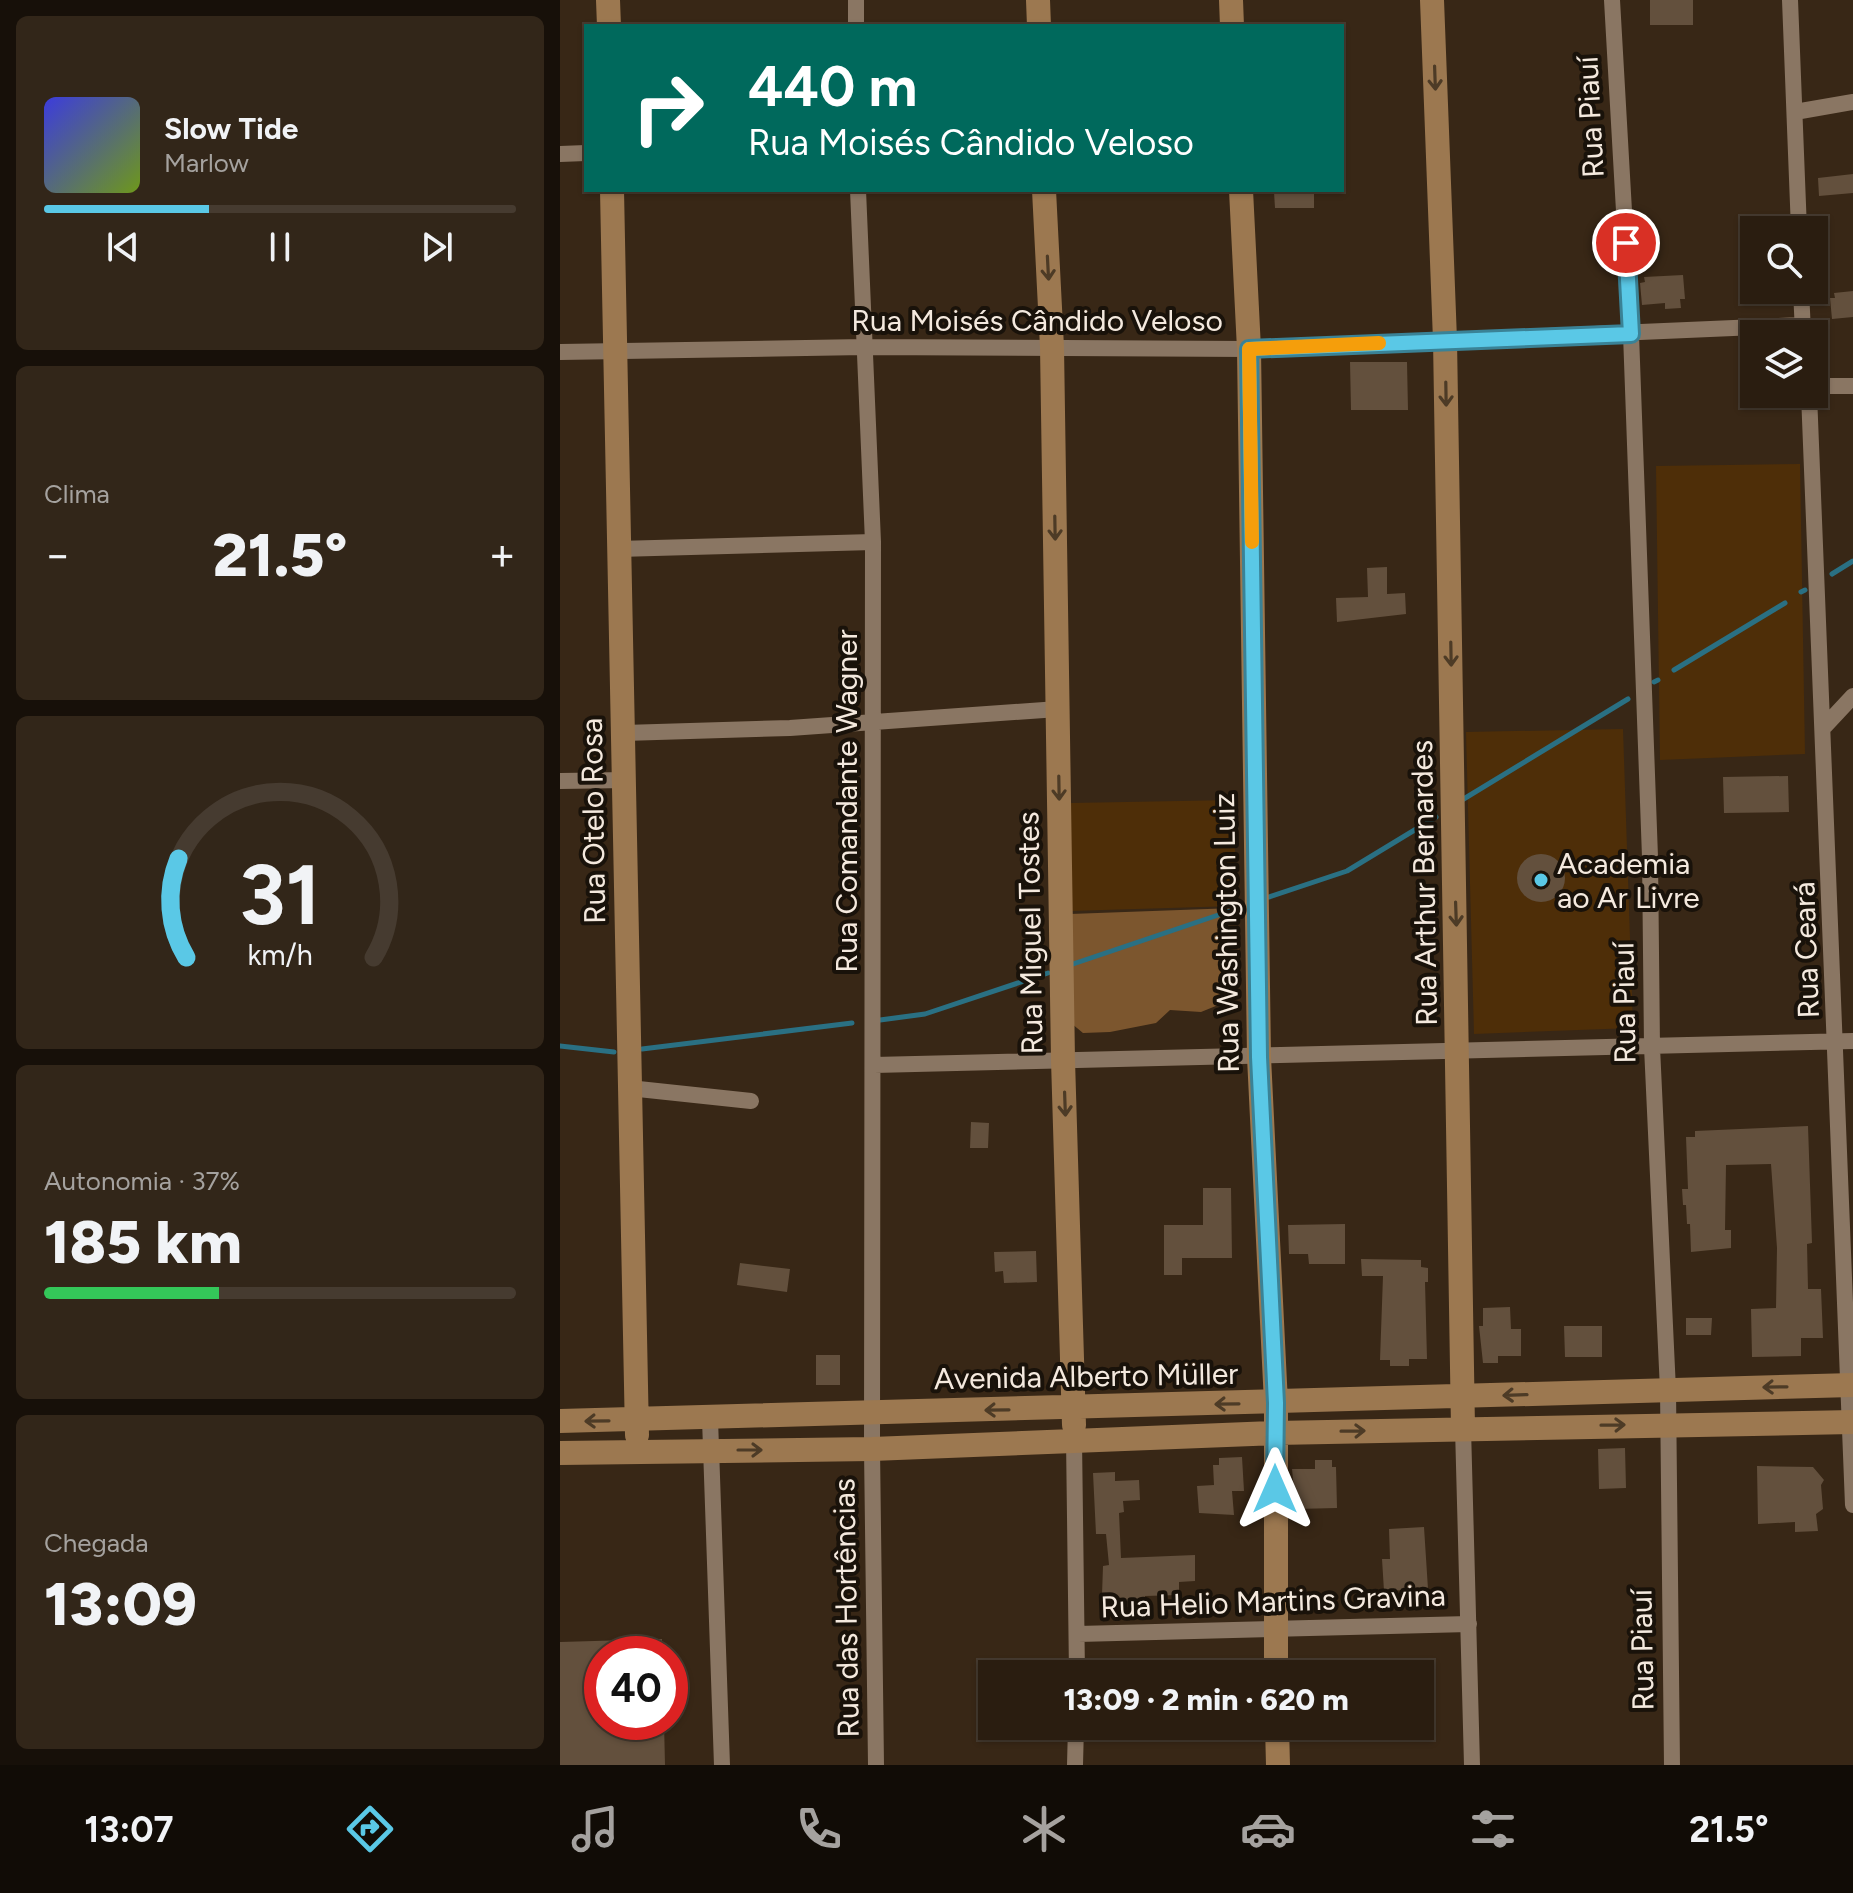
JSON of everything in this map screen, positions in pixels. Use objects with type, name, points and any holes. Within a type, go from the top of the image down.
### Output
[{"type":"street","points":[[608,0],[609,24]]},
{"type":"street","points":[[856,0],[856,24]]},
{"type":"street","points":[[1038,0],[1039,24]]},
{"type":"street","points":[[1231,0],[1232,24]]},
{"type":"street","name":"Rua Arthur Bernardes","points":[[1432,0],[1445,340],[1459,1051],[1462,1397],[1472,1765]]},
{"type":"street","name":"Rua Piauí","points":[[1612,0],[1631,334],[1650,857],[1652,1047],[1668,1390],[1672,1765]]},
{"type":"street","points":[[1790,0],[1799,216]]},
{"type":"street","points":[[1795,112],[1853,102]]},
{"type":"street","points":[[560,154],[584,153]]},
{"type":"street","name":"Rua Otelo Rosa","points":[[612,192],[618,549],[627,780],[629,1088],[638,1451]]},
{"type":"street","name":"Rua Comandante Wagner","points":[[858,192],[873,542],[874,1412]]},
{"type":"street","name":"Rua Miguel Tostes","points":[[1044,192],[1052,347],[1063,1060],[1075,1408],[1077,1660]]},
{"type":"street","name":"Rua Washington Luiz","points":[[1241,192],[1249,349],[1259,1057],[1276,1403],[1276,1660]]},
{"type":"street","name":"Rua Moisés Cândido Veloso","points":[[560,352],[864,347],[1249,349],[1740,331]]},
{"type":"street","points":[[1828,386],[1853,386]]},
{"type":"street","name":"Rua Ceará","points":[[1810,408],[1825,726],[1845,1041],[1853,1505]]},
{"type":"street","points":[[618,549],[873,542]]},
{"type":"street","points":[[1825,726],[1853,696]]},
{"type":"street","points":[[624,733],[790,728],[1058,709]]},
{"type":"street","points":[[560,781],[627,780]]},
{"type":"street","points":[[874,1065],[1845,1041]]},
{"type":"street","points":[[629,1088],[751,1101]]},
{"type":"street","name":"Avenida Alberto Müller","points":[[560,1421],[1852,1385]]},
{"type":"street","name":"Rua das Hortências","points":[[874,1412],[876,1765]]},
{"type":"street","points":[[710,1419],[722,1765]]},
{"type":"street","name":"Avenida Alberto Müller","points":[[560,1453],[872,1449],[1275,1433],[1852,1422]]},
{"type":"street","name":"Rua Helio Martins Gravina","points":[[1078,1634],[1469,1624]]},
{"type":"street","points":[[1075,1765],[1076,1740]]},
{"type":"street","points":[[1277,1740],[1278,1765]]},
{"type":"shaded area","points":[[1800,464],[1805,754],[1660,760],[1656,466]]},
{"type":"shaded area","points":[[1623,729],[1633,1028],[1474,1034],[1466,732]]},
{"type":"shaded area","points":[[1235,800],[1235,906],[1070,911],[1071,803]]},
{"type":"shaded area","points":[[1235,908],[1240,963],[1233,999],[1201,1012],[1170,1010],[1156,1023],[1110,1032],[1083,1033],[1071,1023],[1070,914]]},
{"type":"building","points":[[1650,0],[1693,0],[1693,25],[1650,25]]},
{"type":"building","points":[[1853,174],[1853,193],[1819,196],[1818,178]]},
{"type":"building","points":[[1274,192],[1314,192],[1314,208],[1275,208]]},
{"type":"building","points":[[1683,275],[1685,299],[1680,299],[1681,308],[1665,309],[1665,303],[1642,305],[1640,283],[1645,282],[1644,277]]},
{"type":"building","points":[[1853,291],[1853,317],[1832,319],[1830,298],[1835,298],[1834,293]]},
{"type":"building","points":[[1350,362],[1407,362],[1408,410],[1351,410]]},
{"type":"building","points":[[1387,567],[1387,594],[1405,593],[1406,614],[1337,622],[1336,598],[1368,597],[1367,568]]},
{"type":"building","points":[[1788,776],[1789,812],[1724,813],[1723,777]]},
{"type":"building","name":"Academia ao Ar Livre","points":[[1541,854],[1558,861],[1565,878],[1558,895],[1541,902],[1524,895],[1517,878],[1524,861]]},
{"type":"building","points":[[971,1122],[989,1123],[988,1148],[970,1148]]},
{"type":"building","points":[[1808,1126],[1812,1243],[1807,1244],[1808,1289],[1821,1289],[1823,1338],[1801,1338],[1801,1356],[1752,1357],[1751,1309],[1776,1308],[1777,1248],[1771,1164],[1726,1165],[1725,1230],[1731,1230],[1731,1248],[1691,1252],[1690,1224],[1687,1224],[1682,1189],[1688,1189],[1686,1137],[1695,1137],[1695,1131]]},
{"type":"building","points":[[1203,1188],[1231,1188],[1232,1258],[1182,1258],[1182,1275],[1164,1275],[1164,1225],[1203,1225]]},
{"type":"building","points":[[1345,1224],[1345,1264],[1309,1264],[1308,1254],[1289,1254],[1288,1225]]},
{"type":"building","points":[[1036,1251],[1037,1282],[1004,1283],[1003,1271],[995,1272],[994,1252]]},
{"type":"building","points":[[1361,1259],[1421,1260],[1421,1267],[1428,1268],[1428,1282],[1425,1282],[1427,1359],[1409,1359],[1409,1366],[1390,1366],[1390,1360],[1380,1360],[1383,1276],[1362,1276]]},
{"type":"building","points":[[740,1263],[790,1269],[787,1292],[737,1285]]},
{"type":"building","points":[[1510,1307],[1511,1329],[1521,1329],[1521,1356],[1498,1356],[1498,1363],[1483,1363],[1479,1326],[1483,1326],[1483,1308]]},
{"type":"building","points":[[1686,1318],[1712,1318],[1711,1335],[1686,1335]]},
{"type":"building","points":[[1564,1326],[1602,1326],[1602,1357],[1565,1357]]},
{"type":"building","points":[[816,1355],[840,1355],[840,1385],[816,1385]]},
{"type":"building","points":[[1625,1448],[1626,1488],[1599,1489],[1598,1449]]},
{"type":"building","points":[[1242,1457],[1244,1491],[1232,1491],[1234,1515],[1199,1513],[1197,1486],[1214,1485],[1213,1465],[1219,1465],[1219,1458]]},
{"type":"building","points":[[1315,1460],[1332,1460],[1332,1467],[1336,1467],[1337,1508],[1296,1509],[1292,1469],[1315,1469]]},
{"type":"building","points":[[1757,1466],[1813,1467],[1824,1480],[1821,1485],[1823,1509],[1816,1514],[1818,1531],[1795,1532],[1795,1522],[1758,1524]]},
{"type":"building","points":[[1115,1472],[1115,1481],[1139,1480],[1140,1500],[1123,1501],[1124,1512],[1119,1513],[1121,1558],[1195,1555],[1195,1581],[1179,1582],[1179,1595],[1145,1596],[1146,1605],[1109,1609],[1108,1595],[1102,1595],[1103,1566],[1109,1565],[1106,1534],[1096,1534],[1093,1473]]},
{"type":"building","points":[[1424,1527],[1428,1589],[1384,1591],[1382,1559],[1390,1559],[1389,1529]]},
{"type":"building","points":[[584,1641],[584,1740],[664,1740],[665,1765],[560,1765],[560,1642]]},
{"type":"waterway","points":[[1832,574],[1853,561]]},
{"type":"waterway","points":[[1801,592],[1805,590]]},
{"type":"waterway","points":[[1674,670],[1785,603]]},
{"type":"waterway","points":[[1654,682],[1658,680]]},
{"type":"waterway","points":[[1462,800],[1628,699]]},
{"type":"waterway","points":[[1266,898],[1347,871],[1436,817]]},
{"type":"waterway","points":[[1070,965],[1236,909]]},
{"type":"waterway","points":[[880,1020],[925,1014],[1048,973]]},
{"type":"waterway","points":[[642,1049],[852,1023]]},
{"type":"waterway","points":[[560,1046],[614,1052]]},
{"type":"slow traffic","points":[[1252,542],[1249,349],[1379,343]]},
{"type":"place","name":"Academia ao Ar Livre","points":[[1541,880]]},
{"type":"route","points":[[1275,1489],[1276,1403],[1259,1057],[1249,349],[1631,334],[1626,243]]}]
